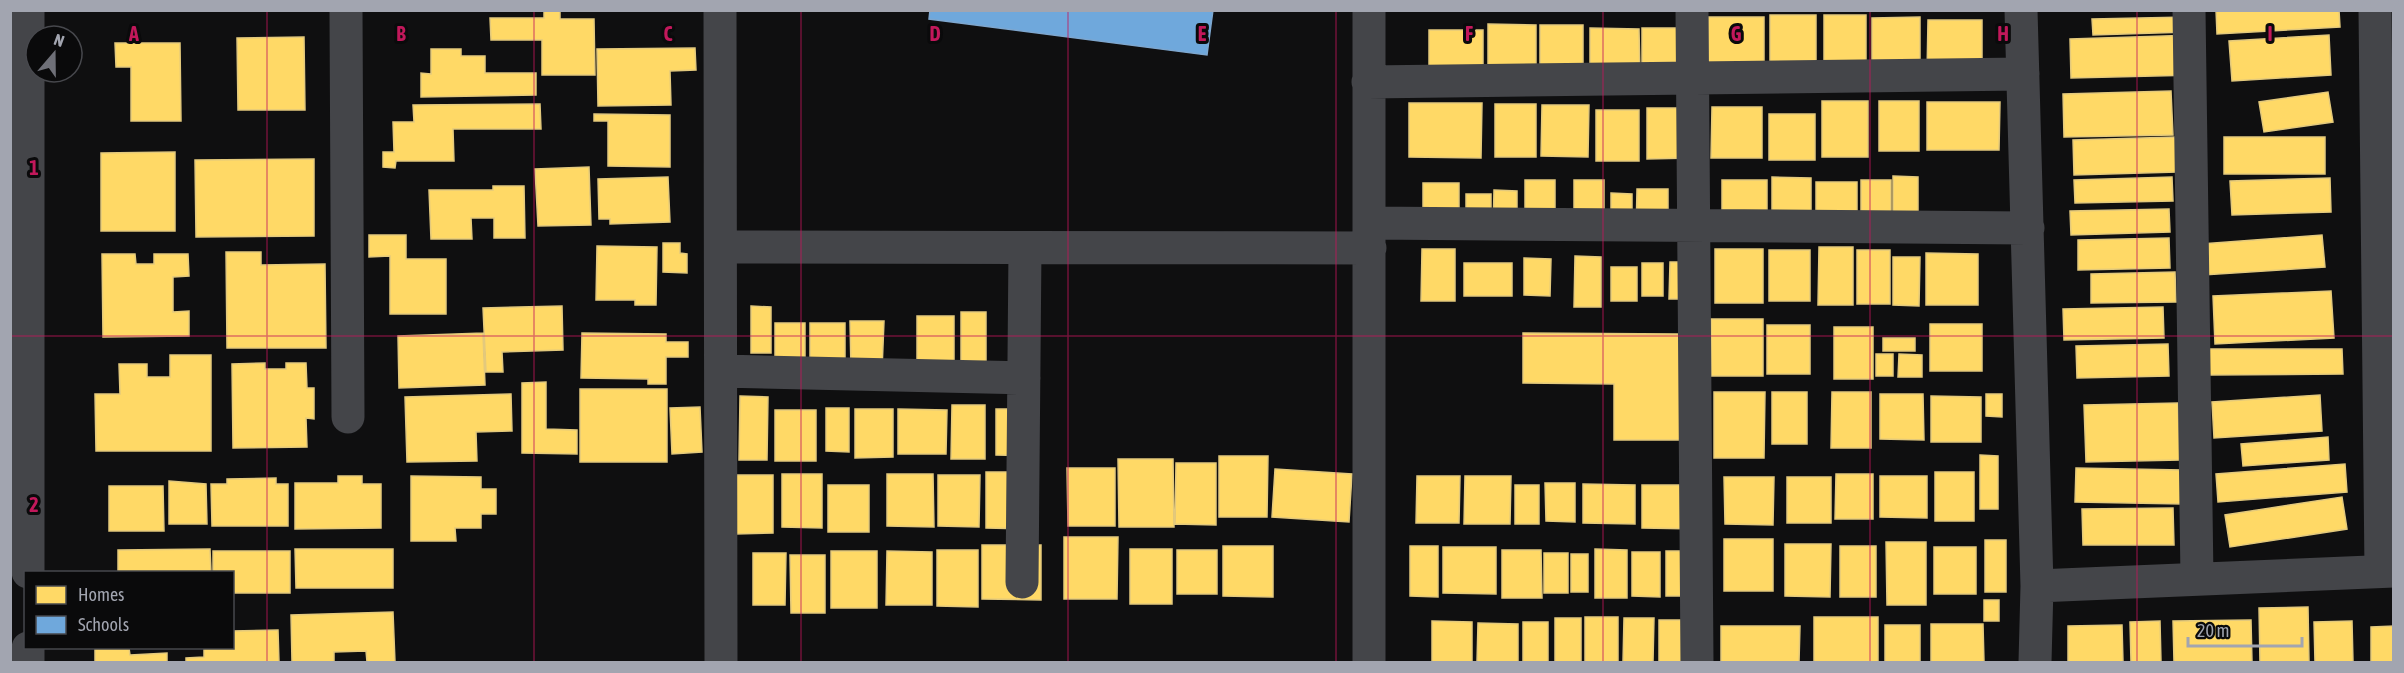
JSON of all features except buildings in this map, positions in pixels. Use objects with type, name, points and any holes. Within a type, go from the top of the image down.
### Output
[{"type":"street","points":[[28,10],[28,571]]},
{"type":"street","points":[[346,10],[348,417]]},
{"type":"street","points":[[720,10],[721,663]]},
{"type":"street","points":[[1369,10],[1369,663]]},
{"type":"street","points":[[1692,10],[1697,663]]},
{"type":"street","points":[[2021,10],[2037,586],[2036,663]]},
{"type":"street","points":[[2189,10],[2197,579]]},
{"type":"street","points":[[2037,586],[2388,571],[2375,10]]},
{"type":"street","points":[[1368,82],[2022,74]]},
{"type":"street","points":[[721,247],[1025,248],[1694,225],[2028,228]]},
{"type":"street","points":[[1022,582],[1025,248]]},
{"type":"street","points":[[721,371],[1024,378]]}]
